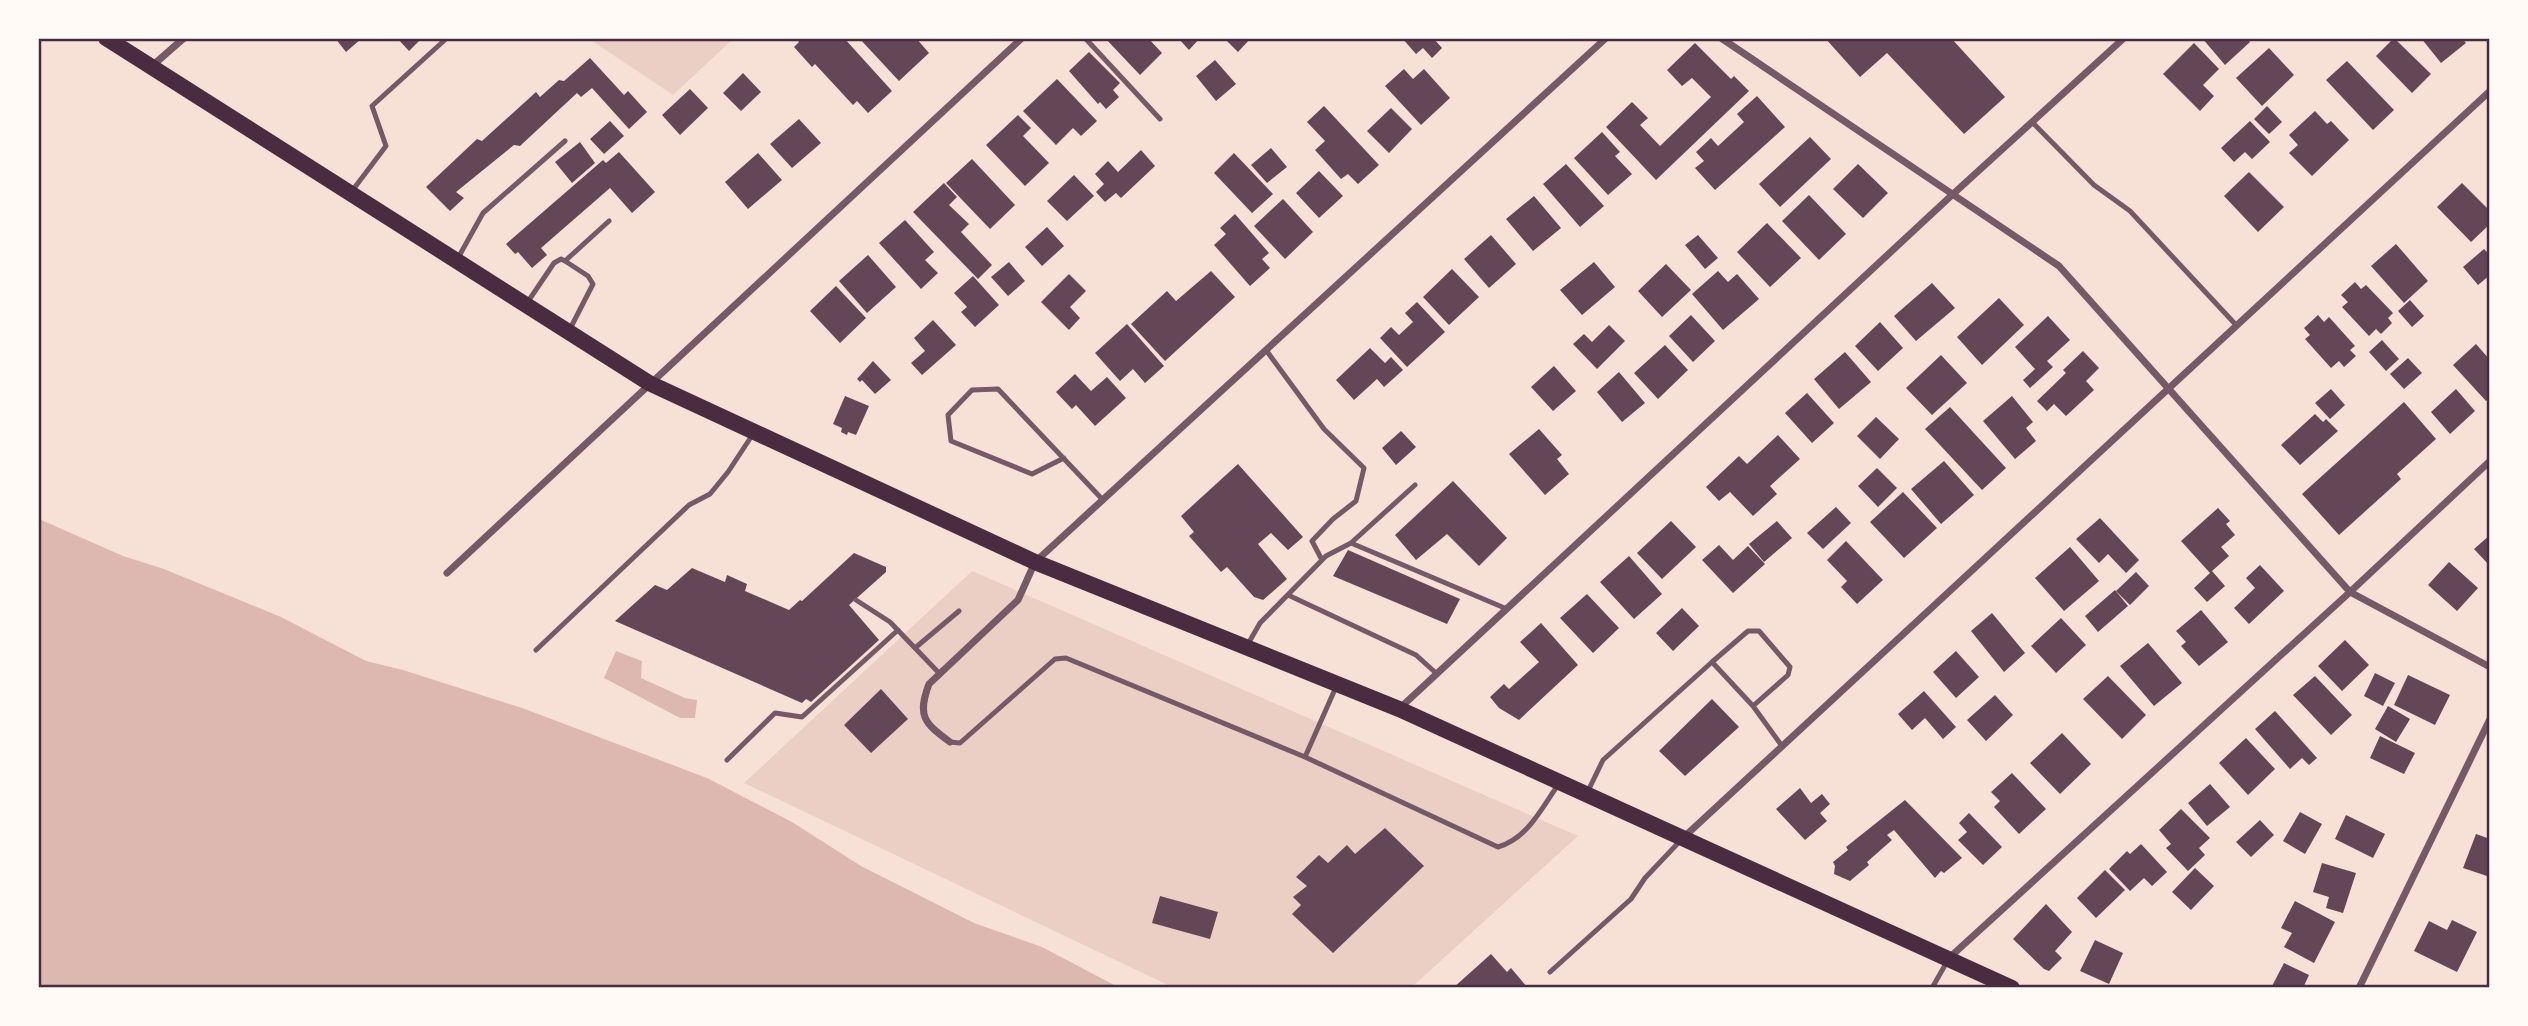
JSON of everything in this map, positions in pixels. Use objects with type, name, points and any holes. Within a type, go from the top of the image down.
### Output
[{"type":"main road","points":[[106,38],[649,383],[1035,562],[1399,709],[2012,988]]},
{"type":"street","points":[[151,67],[184,38]]},
{"type":"street","points":[[447,573],[1022,38]]},
{"type":"street","points":[[950,742],[930,728],[923,713],[923,699],[929,684],[1018,600],[1035,562],[1606,38]]},
{"type":"street","points":[[1721,38],[2059,266],[2350,592],[2490,667]]},
{"type":"street","points":[[1399,709],[2124,38]]},
{"type":"street","points":[[1683,838],[2490,91]]},
{"type":"street","points":[[1948,959],[2490,461]]},
{"type":"street","points":[[2359,988],[2490,719]]},
{"type":"lane","points":[[350,193],[386,146],[372,106],[447,38]]},
{"type":"lane","points":[[1085,38],[1160,119]]},
{"type":"lane","points":[[2032,122],[2094,185],[2130,211],[2237,326]]},
{"type":"lane","points":[[457,261],[483,213],[565,141]]},
{"type":"lane","points":[[565,261],[608,221]]},
{"type":"lane","points":[[526,305],[554,263],[561,259],[565,261],[588,276],[593,284],[568,332]]},
{"type":"lane","points":[[1266,350],[1324,429],[1364,468],[1356,501],[1312,541],[1322,560]]},
{"type":"lane","points":[[1064,458],[1032,474],[951,441],[948,415],[972,390],[998,389],[1064,458],[1103,500]]},
{"type":"lane","points":[[536,650],[689,505],[710,494],[754,432]]},
{"type":"lane","points":[[1246,648],[1260,623],[1322,560],[1351,543],[1415,485]]},
{"type":"lane","points":[[1351,543],[1507,609]]},
{"type":"lane","points":[[1288,595],[1416,655],[1437,674]]},
{"type":"lane","points":[[856,600],[890,622],[939,673]]},
{"type":"lane","points":[[915,648],[959,611]]},
{"type":"lane","points":[[727,760],[775,713],[802,717],[898,630]]},
{"type":"lane","points":[[1586,794],[1603,760],[1748,631],[1759,631],[1790,667],[1788,676],[1753,706]]},
{"type":"lane","points":[[950,742],[960,743],[1044,666],[1055,659],[1066,657],[1305,757],[1498,847],[1513,842],[1528,828],[1560,782]]},
{"type":"lane","points":[[1712,662],[1753,706],[1782,746]]},
{"type":"lane","points":[[1305,757],[1337,684]]},
{"type":"lane","points":[[1550,972],[1632,899],[1645,878],[1683,838]]},
{"type":"lane","points":[[1932,988],[1948,959]]},
{"type":"shaded area","points":[[589,39],[733,39],[673,95]]},
{"type":"shaded area","points":[[39,519],[123,556],[164,569],[281,617],[366,661],[525,709],[707,778],[792,822],[861,866],[974,923],[1042,947],[1118,987],[39,987]]},
{"type":"shaded area","points":[[972,571],[1578,836],[1412,987],[1172,987],[744,783]]},
{"type":"shaded area","points":[[616,651],[642,661],[641,678],[685,698],[697,700],[695,718],[680,718],[604,678]]},
{"type":"building","points":[[335,38],[362,38],[346,52]]},
{"type":"building","points":[[397,38],[422,38],[409,51]]},
{"type":"building","points":[[796,38],[844,38],[892,91],[868,113],[857,101],[853,105],[815,64],[812,67],[794,47],[799,42]]},
{"type":"building","points":[[859,38],[916,38],[929,53],[899,81]]},
{"type":"building","points":[[1105,38],[1148,38],[1162,53],[1140,75]]},
{"type":"building","points":[[1178,38],[1200,38],[1189,50]]},
{"type":"building","points":[[1224,38],[1251,38],[1238,52]]},
{"type":"building","points":[[1402,38],[1433,38],[1442,48],[1432,58],[1423,48],[1416,54]]},
{"type":"building","points":[[1825,38],[1951,38],[2005,97],[1964,134],[1887,53],[1860,77]]},
{"type":"building","points":[[2202,38],[2247,38],[2250,42],[2225,65]]},
{"type":"building","points":[[2394,38],[2431,74],[2412,93],[2376,56]]},
{"type":"building","points":[[2421,38],[2462,38],[2466,43],[2441,63]]},
{"type":"building","points":[[1695,43],[1731,79],[1734,76],[1749,91],[1656,180],[1606,127],[1632,102],[1648,118],[1640,125],[1660,146],[1711,97],[1692,78],[1682,86],[1667,70]]},
{"type":"building","points":[[2194,43],[2219,69],[2203,85],[2214,96],[2200,111],[2163,74]]},
{"type":"building","points":[[2269,48],[2294,75],[2262,106],[2236,78]]},
{"type":"building","points":[[1089,52],[1120,83],[1113,90],[1119,97],[1106,109],[1100,102],[1098,104],[1069,71]]},
{"type":"building","points":[[590,58],[624,95],[628,91],[647,112],[629,129],[592,88],[581,97],[577,93],[520,146],[514,145],[456,192],[464,198],[450,211],[426,187],[477,139],[482,141],[536,92],[540,97],[559,80],[564,81]]},
{"type":"building","points":[[1215,60],[1236,84],[1216,101],[1196,76]]},
{"type":"building","points":[[2347,61],[2394,110],[2373,130],[2326,80]]},
{"type":"building","points":[[1404,69],[1413,79],[1424,69],[1450,98],[1421,125],[1385,86]]},
{"type":"building","points":[[743,73],[761,92],[741,111],[723,93]]},
{"type":"building","points":[[1057,79],[1097,121],[1081,136],[1073,128],[1056,145],[1023,111]]},
{"type":"building","points":[[690,89],[708,108],[680,135],[662,115]]},
{"type":"building","points":[[1757,96],[1785,127],[1715,190],[1695,168],[1704,161],[1696,152],[1711,138],[1718,146],[1744,122],[1737,114]]},
{"type":"building","points":[[1324,106],[1379,165],[1358,184],[1348,174],[1341,179],[1315,150],[1325,141],[1307,122]]},
{"type":"building","points":[[2267,106],[2282,122],[2269,134],[2254,119]]},
{"type":"building","points":[[1391,108],[1412,129],[1389,153],[1367,131]]},
{"type":"building","points":[[2315,111],[2327,124],[2331,121],[2349,140],[2312,176],[2289,153],[2298,145],[2289,135]]},
{"type":"building","points":[[1018,115],[1031,128],[1023,136],[1049,163],[1025,186],[986,145]]},
{"type":"building","points":[[799,119],[821,143],[792,168],[770,144]]},
{"type":"building","points":[[610,121],[624,136],[604,154],[590,139]]},
{"type":"building","points":[[2250,121],[2270,142],[2252,159],[2245,152],[2234,162],[2221,148]]},
{"type":"building","points":[[1602,132],[1620,152],[1615,156],[1632,174],[1608,195],[1574,158]]},
{"type":"building","points":[[1810,137],[1831,159],[1780,207],[1759,184]]},
{"type":"building","points":[[580,142],[595,163],[572,183],[555,162]]},
{"type":"building","points":[[1271,148],[1287,167],[1267,183],[1251,165]]},
{"type":"building","points":[[1141,150],[1155,166],[1121,198],[1116,193],[1105,202],[1096,192],[1104,184],[1095,174],[1108,161],[1118,172]]},
{"type":"building","points":[[619,152],[655,192],[632,213],[610,188],[541,248],[547,255],[532,268],[518,252],[515,254],[506,244],[603,160],[606,163]]},
{"type":"building","points":[[758,153],[782,180],[748,209],[725,182]]},
{"type":"building","points":[[1234,153],[1273,194],[1252,213],[1214,173]]},
{"type":"building","points":[[972,159],[1015,205],[990,229],[946,183]]},
{"type":"building","points":[[1566,164],[1604,206],[1580,227],[1543,184]]},
{"type":"building","points":[[1858,164],[1888,193],[1863,218],[1833,189]]},
{"type":"building","points":[[1319,171],[1343,196],[1319,218],[1296,193]]},
{"type":"building","points":[[2249,172],[2284,207],[2258,232],[2224,196]]},
{"type":"building","points":[[1074,175],[1094,196],[1067,221],[1047,201]]},
{"type":"building","points":[[944,183],[957,197],[949,205],[969,224],[961,232],[992,265],[978,279],[913,212]]},
{"type":"building","points":[[2462,183],[2490,211],[2490,224],[2471,242],[2437,207]]},
{"type":"building","points":[[1809,195],[1846,234],[1819,260],[1782,221]]},
{"type":"building","points":[[1534,196],[1561,228],[1533,251],[1506,219]]},
{"type":"building","points":[[1283,199],[1313,232],[1285,259],[1254,226]]},
{"type":"building","points":[[1235,214],[1269,253],[1262,259],[1270,268],[1250,286],[1214,245],[1226,234],[1220,228]]},
{"type":"building","points":[[905,220],[934,252],[925,260],[938,273],[921,289],[879,243]]},
{"type":"building","points":[[1767,223],[1801,258],[1770,287],[1737,252]]},
{"type":"building","points":[[1047,227],[1064,246],[1042,266],[1025,247]]},
{"type":"building","points":[[1491,235],[1516,264],[1489,288],[1464,259]]},
{"type":"building","points":[[1698,235],[1718,258],[1705,269],[1685,245]]},
{"type":"building","points":[[2396,244],[2428,281],[2404,303],[2371,266]]},
{"type":"building","points":[[2484,249],[2490,255],[2490,275],[2478,285],[2463,267]]},
{"type":"building","points":[[868,255],[896,287],[867,313],[839,281]]},
{"type":"building","points":[[1009,262],[1025,281],[1008,296],[991,277]]},
{"type":"building","points":[[1594,262],[1615,287],[1582,315],[1560,290]]},
{"type":"building","points":[[1666,264],[1691,290],[1662,317],[1638,291]]},
{"type":"building","points":[[1452,269],[1479,297],[1449,325],[1423,297]]},
{"type":"building","points":[[1211,271],[1235,297],[1165,361],[1131,324],[1167,291],[1176,301]]},
{"type":"building","points":[[1718,271],[1728,282],[1737,274],[1759,299],[1723,330],[1692,294]]},
{"type":"building","points":[[1069,274],[1086,291],[1070,307],[1080,318],[1069,330],[1041,302]]},
{"type":"building","points":[[973,276],[999,305],[975,327],[961,312],[967,307],[954,293]]},
{"type":"building","points":[[2355,282],[2361,289],[2366,285],[2393,313],[2388,318],[2392,323],[2381,334],[2376,329],[2369,336],[2342,307],[2348,302],[2341,295]]},
{"type":"building","points":[[1932,283],[1955,308],[1916,341],[1894,316]]},
{"type":"building","points":[[836,286],[866,318],[840,343],[810,311]]},
{"type":"building","points":[[1999,298],[2024,325],[1982,365],[1957,337]]},
{"type":"building","points":[[2410,300],[2424,316],[2412,327],[2398,311]]},
{"type":"building","points":[[1417,302],[1445,332],[1407,367],[1380,338],[1391,327],[1399,335],[1413,322],[1405,313]]},
{"type":"building","points":[[1691,315],[1715,341],[1693,362],[1669,336]]},
{"type":"building","points":[[2318,315],[2324,322],[2329,317],[2355,346],[2350,350],[2356,356],[2344,367],[2339,361],[2331,368],[2305,339],[2310,335],[2304,328]]},
{"type":"building","points":[[2048,316],[2070,340],[2047,361],[2053,367],[2030,388],[2023,380],[2035,369],[2015,347]]},
{"type":"building","points":[[933,320],[956,345],[922,375],[911,363],[925,351],[914,338]]},
{"type":"building","points":[[1880,322],[1903,348],[1878,371],[1855,346]]},
{"type":"building","points":[[1127,324],[1164,366],[1145,383],[1133,369],[1120,381],[1095,353]]},
{"type":"building","points":[[1609,325],[1625,341],[1597,369],[1573,344],[1584,334],[1592,342]]},
{"type":"building","points":[[2382,340],[2399,359],[2386,371],[2369,352]]},
{"type":"building","points":[[2476,344],[2490,360],[2490,398],[2486,401],[2453,365]]},
{"type":"building","points":[[1665,345],[1688,370],[1658,399],[1634,373]]},
{"type":"building","points":[[1370,348],[1385,363],[1391,357],[1403,370],[1384,387],[1377,379],[1354,400],[1336,380]]},
{"type":"building","points":[[2083,351],[2099,368],[2086,381],[2094,390],[2066,416],[2054,404],[2047,411],[2037,401],[2066,373],[2063,370]]},
{"type":"building","points":[[1845,352],[1871,382],[1839,409],[1814,379]]},
{"type":"building","points":[[1941,355],[1967,383],[1932,415],[1906,388]]},
{"type":"building","points":[[2408,358],[2422,373],[2404,389],[2390,374]]},
{"type":"building","points":[[873,361],[891,380],[875,394],[862,380],[860,382],[857,379]]},
{"type":"building","points":[[1554,366],[1576,391],[1553,411],[1531,387]]},
{"type":"building","points":[[1619,372],[1645,403],[1622,422],[1597,392]]},
{"type":"building","points":[[1075,374],[1091,391],[1107,377],[1126,398],[1095,426],[1076,405],[1072,409],[1056,392]]},
{"type":"building","points":[[2331,389],[2345,405],[2330,419],[2315,403]]},
{"type":"building","points":[[2456,389],[2475,411],[2450,434],[2431,412]]},
{"type":"building","points":[[1807,393],[1834,423],[1812,443],[1785,413]]},
{"type":"building","points":[[845,396],[869,406],[856,435],[848,432],[847,435],[841,432],[842,428],[833,424]]},
{"type":"building","points":[[2012,396],[2033,422],[2026,428],[2036,441],[2015,459],[1983,421]]},
{"type":"building","points":[[2404,402],[2436,439],[2397,474],[2401,479],[2339,535],[2302,494]]},
{"type":"building","points":[[1950,407],[2006,468],[1982,490],[1925,429]]},
{"type":"building","points":[[2315,414],[2323,422],[2326,419],[2338,431],[2300,465],[2281,445]]},
{"type":"building","points":[[1876,417],[1899,439],[1880,459],[1857,436]]},
{"type":"building","points":[[1539,429],[1562,455],[1557,459],[1569,474],[1545,495],[1509,454]]},
{"type":"building","points":[[1401,431],[1416,447],[1396,465],[1382,448]]},
{"type":"building","points":[[1778,435],[1800,459],[1770,486],[1777,494],[1753,516],[1730,492],[1719,501],[1706,487],[1739,456],[1747,464]]},
{"type":"building","points":[[1944,461],[1974,495],[1941,524],[1911,489]]},
{"type":"building","points":[[1238,464],[1303,537],[1288,550],[1271,533],[1258,544],[1287,579],[1263,600],[1254,597],[1227,567],[1221,572],[1189,536],[1194,532],[1181,516]]},
{"type":"building","points":[[1877,468],[1897,488],[1878,507],[1858,486]]},
{"type":"building","points":[[1453,481],[1507,538],[1479,566],[1447,534],[1416,560],[1395,535]]},
{"type":"building","points":[[1903,492],[1937,528],[1904,558],[1870,522]]},
{"type":"building","points":[[1836,507],[1851,523],[1823,549],[1807,533]]},
{"type":"building","points":[[2218,508],[2230,521],[2226,524],[2235,535],[2221,547],[2229,556],[2212,571],[2225,586],[2207,602],[2194,588],[2210,573],[2181,541]]},
{"type":"building","points":[[2100,518],[2139,560],[2126,573],[2108,554],[2099,563],[2076,539]]},
{"type":"building","points":[[1671,521],[1696,547],[1662,579],[1637,553]]},
{"type":"building","points":[[1777,521],[1792,538],[1764,562],[1749,544]]},
{"type":"building","points":[[2490,535],[2490,566],[2474,549]]},
{"type":"building","points":[[1846,541],[1883,580],[1857,604],[1841,587],[1847,581],[1827,560]]},
{"type":"building","points":[[1719,545],[1733,560],[1748,546],[1765,564],[1733,593],[1702,560]]},
{"type":"building","points":[[2070,547],[2099,581],[2064,611],[2035,578]]},
{"type":"building","points":[[1348,550],[1460,599],[1447,624],[1333,576]]},
{"type":"building","points":[[854,553],[886,567],[886,572],[849,605],[879,640],[811,702],[806,699],[802,703],[615,621],[655,585],[667,590],[692,568],[725,582],[727,575],[747,584],[745,591],[789,610]]},
{"type":"building","points":[[1629,556],[1662,594],[1634,619],[1600,582]]},
{"type":"building","points":[[2449,562],[2478,588],[2457,611],[2428,585]]},
{"type":"building","points":[[2260,565],[2284,591],[2249,624],[2234,608],[2255,588],[2246,578]]},
{"type":"building","points":[[2136,572],[2149,586],[2130,605],[2116,591]]},
{"type":"building","points":[[2115,590],[2128,606],[2098,632],[2085,616]]},
{"type":"building","points":[[1587,594],[1619,628],[1593,653],[1560,618]]},
{"type":"building","points":[[1682,608],[1699,626],[1673,651],[1656,633]]},
{"type":"building","points":[[2201,610],[2228,642],[2199,666],[2181,646],[2186,642],[2176,631]]},
{"type":"building","points":[[1992,613],[2025,653],[2004,672],[1971,631]]},
{"type":"building","points":[[2061,618],[2086,645],[2056,673],[2031,646]]},
{"type":"building","points":[[1541,623],[1578,665],[1519,720],[1499,708],[1490,697],[1504,684],[1509,689],[1539,662],[1520,642]]},
{"type":"building","points":[[2345,640],[2369,665],[2342,691],[2318,666]]},
{"type":"building","points":[[2148,643],[2182,683],[2154,706],[2120,666]]},
{"type":"building","points":[[1956,651],[1979,677],[1956,698],[1933,672]]},
{"type":"building","points":[[2375,673],[2395,683],[2383,706],[2364,696]]},
{"type":"building","points":[[2408,675],[2450,695],[2435,725],[2394,705]]},
{"type":"building","points":[[2108,676],[2146,715],[2122,739],[2083,699]]},
{"type":"building","points":[[2315,676],[2352,715],[2331,735],[2293,695]]},
{"type":"building","points":[[881,689],[908,719],[871,753],[844,725]]},
{"type":"building","points":[[1924,691],[1956,727],[1943,739],[1925,718],[1912,730],[1898,714]]},
{"type":"building","points":[[1995,695],[2013,715],[1986,741],[1967,720]]},
{"type":"building","points":[[1712,699],[1739,727],[1685,776],[1659,751]]},
{"type":"building","points":[[2388,706],[2410,719],[2396,742],[2375,729]]},
{"type":"building","points":[[2275,711],[2317,758],[2309,765],[2302,758],[2290,769],[2255,729]]},
{"type":"building","points":[[2062,733],[2091,764],[2060,794],[2030,763]]},
{"type":"building","points":[[2380,736],[2415,753],[2404,774],[2370,758]]},
{"type":"building","points":[[2246,738],[2275,769],[2248,795],[2219,763]]},
{"type":"building","points":[[2012,773],[2046,809],[2019,834],[1994,807],[2000,801],[1991,792]]},
{"type":"building","points":[[2210,784],[2230,807],[2207,826],[2188,803]]},
{"type":"building","points":[[1800,788],[1811,803],[1822,794],[1830,804],[1820,813],[1827,821],[1805,840],[1776,809]]},
{"type":"building","points":[[1905,800],[1962,858],[1935,878],[1894,830],[1887,835],[1892,840],[1850,881],[1834,874],[1833,862],[1848,850],[1846,847]]},
{"type":"building","points":[[2181,809],[2210,838],[2199,848],[2205,855],[2188,871],[2166,848],[2171,844],[2159,830]]},
{"type":"building","points":[[2300,812],[2322,824],[2305,854],[2283,841]]},
{"type":"building","points":[[1969,813],[2002,847],[1983,865],[1958,840],[1967,832],[1959,823]]},
{"type":"building","points":[[2346,815],[2385,834],[2373,858],[2335,839]]},
{"type":"building","points":[[2260,820],[2274,835],[2251,857],[2236,842]]},
{"type":"building","points":[[1385,828],[1424,866],[1333,953],[1292,914],[1301,905],[1293,897],[1307,886],[1296,877],[1319,855],[1328,863],[1347,845],[1355,854]]},
{"type":"building","points":[[2476,834],[2490,839],[2490,877],[2463,868]]},
{"type":"building","points":[[2141,844],[2167,872],[2152,886],[2144,878],[2130,891],[2109,869],[2127,851],[2130,854]]},
{"type":"building","points":[[2322,863],[2356,873],[2343,913],[2326,908],[2329,897],[2313,892]]},
{"type":"building","points":[[2195,868],[2214,886],[2191,910],[2172,892]]},
{"type":"building","points":[[2105,870],[2125,890],[2096,918],[2077,898]]},
{"type":"building","points":[[1160,896],[1218,912],[1210,939],[1152,923]]},
{"type":"building","points":[[2295,901],[2335,922],[2314,963],[2284,947],[2292,933],[2281,928]]},
{"type":"building","points":[[2046,904],[2072,932],[2055,951],[2062,958],[2049,971],[2013,939]]},
{"type":"building","points":[[2452,920],[2477,932],[2457,972],[2414,951],[2429,921],[2447,930]]},
{"type":"building","points":[[2095,940],[2123,953],[2109,984],[2080,971]]},
{"type":"building","points":[[1491,954],[1507,972],[1511,968],[1528,988],[1453,988]]},
{"type":"building","points":[[2284,963],[2309,975],[2303,988],[2271,988]]}]
